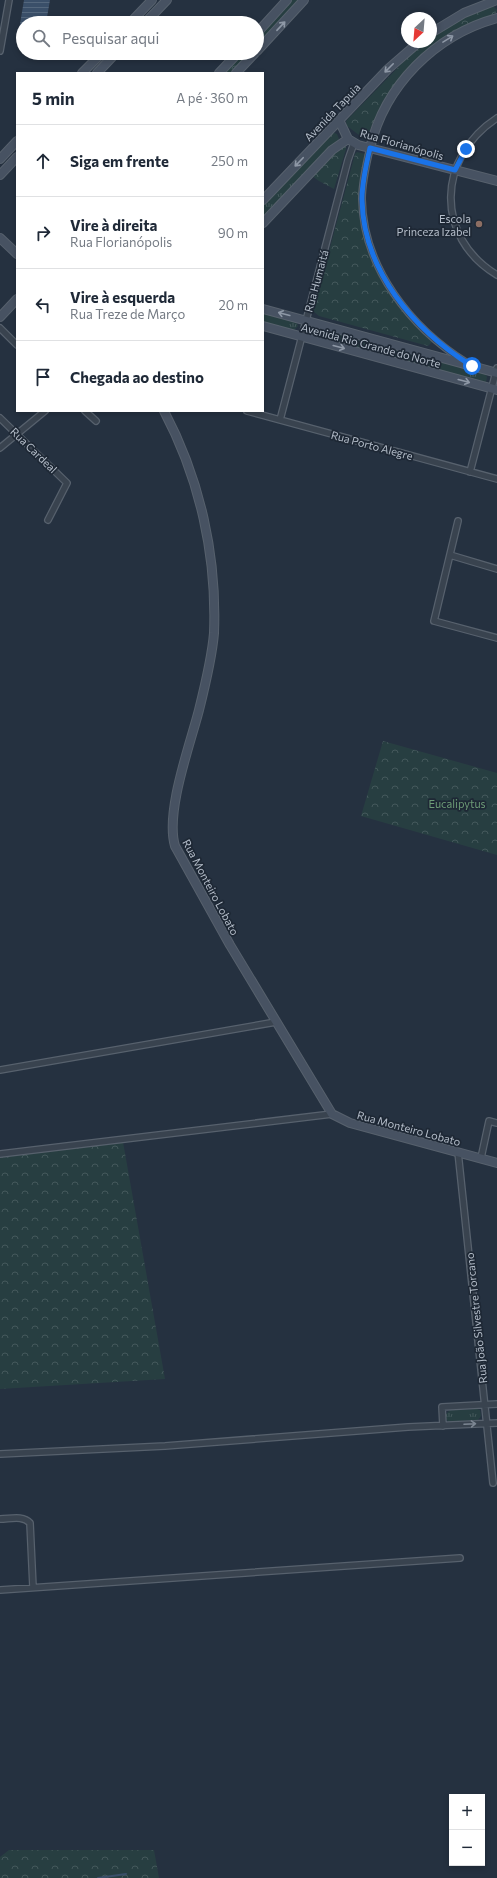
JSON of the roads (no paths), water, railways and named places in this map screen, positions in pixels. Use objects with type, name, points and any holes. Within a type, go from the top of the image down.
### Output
[{"type":"street","points":[[0,51],[9,0]]},
{"type":"street","points":[[137,16],[152,0]]},
{"type":"street","points":[[152,16],[167,0]]},
{"type":"street","points":[[264,25],[287,0]]},
{"type":"street","points":[[264,43],[304,0]]},
{"type":"street","points":[[437,29],[464,13],[497,0]]},
{"type":"street","points":[[472,366],[437,342],[410,314],[390,288],[377,265],[365,228],[362,199],[370,148],[374,134],[392,96],[417,66],[442,43],[482,22],[497,18]]},
{"type":"street","name":"Avenida Tapuia","points":[[264,199],[388,69],[411,48]]},
{"type":"street","points":[[83,72],[95,60]]},
{"type":"street","points":[[98,72],[109,60]]},
{"type":"street","points":[[219,72],[231,60]]},
{"type":"street","points":[[237,72],[248,60]]},
{"type":"street","points":[[497,118],[474,138],[458,161],[455,170],[450,203],[455,227],[468,250],[485,268],[497,275]]},
{"type":"street","points":[[264,222],[332,150],[351,141],[339,120]]},
{"type":"street","name":"Rua Florianópolis","points":[[351,141],[370,148],[497,181]]},
{"type":"street","name":"Rua Humaitá","points":[[280,420],[348,160],[351,141]]},
{"type":"street","points":[[0,158],[16,142]]},
{"type":"street","points":[[0,175],[16,158]]},
{"type":"street","points":[[0,238],[16,253]]},
{"type":"street","points":[[0,317],[16,300]]},
{"type":"street","name":"Avenida Rio Grande do Norte","points":[[264,309],[497,372]]},
{"type":"street","name":"Avenida Rio Grande do Norte","points":[[264,326],[494,389]]},
{"type":"street","points":[[0,328],[16,344]]},
{"type":"street","points":[[470,472],[494,389],[497,372]]},
{"type":"street","points":[[0,448],[44,412]]},
{"type":"street","points":[[86,412],[96,421]]},
{"type":"street","name":"Rua Monteiro Lobato","points":[[165,412],[186,458],[201,506],[207,533],[213,587],[212,641],[199,708],[173,812],[172,836],[179,854],[276,1022],[332,1114],[350,1123],[497,1163]]},
{"type":"street","name":"Rua Porto Alegre","points":[[251,412],[497,479]]},
{"type":"street","name":"Rua Cardeal","points":[[0,418],[67,483],[48,520]]},
{"type":"street","points":[[458,521],[434,621],[497,638]]},
{"type":"street","points":[[450,555],[497,569]]},
{"type":"street","points":[[0,1070],[276,1022]]},
{"type":"street","points":[[0,1154],[332,1114]]},
{"type":"street","points":[[481,1158],[489,1121],[497,1123]]},
{"type":"street","name":"Rua João Silvestre Torcano","points":[[458,1152],[494,1483]]},
{"type":"street","points":[[443,1426],[442,1407],[497,1404]]},
{"type":"street","points":[[0,1454],[165,1446],[497,1422]]},
{"type":"street","points":[[0,1519],[20,1518],[27,1519],[30,1523],[33,1587]]},
{"type":"street","points":[[0,1590],[460,1558]]},
{"type":"water","points":[[24,0],[50,0],[47,16],[21,16]]},
{"type":"waterway","points":[[98,1878],[126,1874]]},
{"type":"place","name":"Escola Princeza Izabel","points":[[479,224]]},
{"type":"park label","name":"Eucalipytus","points":[[457,803]]}]
